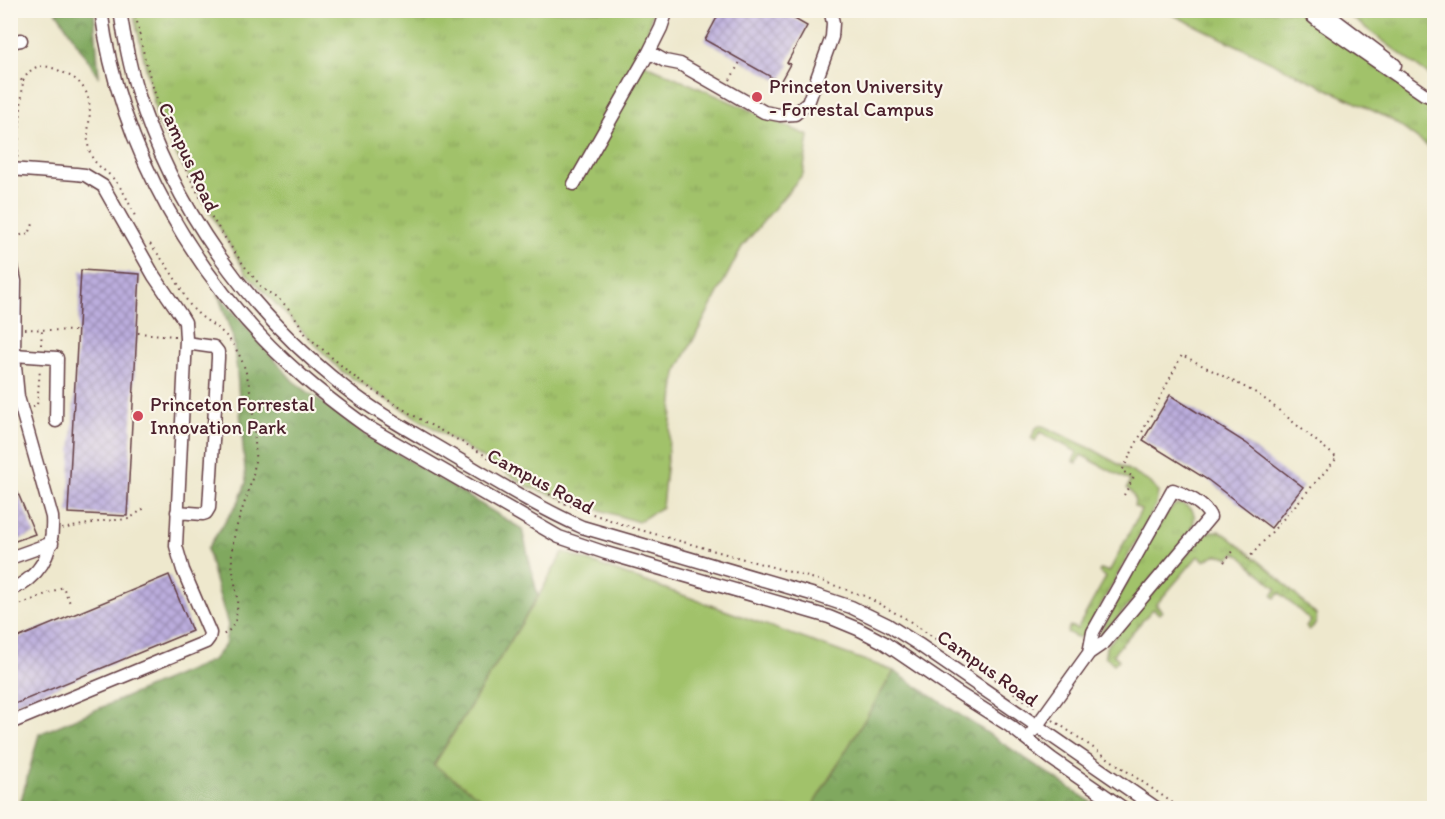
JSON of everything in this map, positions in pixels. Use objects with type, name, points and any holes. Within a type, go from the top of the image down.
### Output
[{"type":"street","name":"Campus Road","points":[[101,10],[108,51],[130,126],[166,206],[196,256],[224,294],[264,339],[301,375],[342,408],[366,426],[559,537],[606,554],[829,617],[858,629],[883,642],[1010,726],[1052,759],[1123,808]]},
{"type":"street","name":"Campus Road","points":[[120,10],[137,90],[156,142],[188,206],[216,253],[253,302],[295,346],[345,388],[399,424],[515,492],[582,527],[815,595],[851,607],[888,625],[1155,808]]},
{"type":"street","points":[[574,184],[649,52],[667,10]]},
{"type":"street","points":[[649,52],[665,61],[680,64],[764,112],[780,115],[795,114],[808,103],[832,36],[834,23],[829,10]]},
{"type":"street","points":[[1305,10],[1424,94],[1434,96]]},
{"type":"street","points":[[1322,10],[1434,96]]},
{"type":"street","points":[[10,723],[206,642],[210,633],[183,570],[176,546],[186,343],[183,317],[154,276],[104,186],[86,175],[13,169]]},
{"type":"street","points":[[10,590],[27,580],[39,569],[52,543],[53,531],[52,517],[16,387],[15,280],[11,260]]},
{"type":"street","points":[[177,512],[203,514],[209,508],[218,358],[218,352],[214,347],[186,343]]},
{"type":"street","points":[[14,355],[57,358],[56,421]]},
{"type":"street","points":[[1027,739],[1089,653],[1105,642],[1210,517],[1208,511],[1173,490],[1092,632],[1089,653]]},
{"type":"street","points":[[10,558],[52,543]]},
{"type":"path","points":[[135,10],[146,65],[156,97],[192,185],[212,219],[254,277],[268,292],[282,301],[306,335],[358,380],[423,421],[564,503],[630,527],[822,581],[867,597],[908,620],[1180,808]]},
{"type":"path","points":[[725,89],[740,62]]},
{"type":"path","points":[[10,74],[23,81],[18,154],[10,188]]},
{"type":"path","points":[[12,154],[18,154]]},
{"type":"path","points":[[10,235],[11,240],[25,233],[29,234],[33,224]]},
{"type":"path","points":[[14,323],[42,330],[76,332]]},
{"type":"path","points":[[21,410],[37,406],[42,330]]},
{"type":"path","points":[[1124,495],[1134,477],[1122,471],[1182,355],[1256,393],[1336,458],[1248,559]]},
{"type":"path","points":[[62,529],[129,519],[146,507]]},
{"type":"path","points":[[1224,562],[1235,549]]},
{"type":"path","points":[[10,609],[63,587],[71,605]]},
{"type":"green space","points":[[56,11],[94,11],[99,77]]},
{"type":"green space","points":[[133,11],[652,11],[642,63],[809,136],[803,174],[742,247],[676,373],[662,507],[638,522],[531,488],[342,372],[246,273],[159,125]]},
{"type":"green space","points":[[1165,11],[1300,11],[1434,108],[1434,151],[1390,119]]},
{"type":"green space","points":[[1343,11],[1434,11],[1434,79]]},
{"type":"green space","points":[[218,294],[293,381],[365,434],[522,529],[538,597],[434,764],[496,808],[19,808],[39,734],[213,660],[225,645],[228,625],[207,549],[239,501],[246,483],[233,338]]},
{"type":"green space","points":[[1039,426],[1094,450],[1151,483],[1158,492],[1156,505],[1082,637],[1076,637],[1067,632],[1070,626],[1077,629],[1106,577],[1099,572],[1101,569],[1109,572],[1141,510],[1134,506],[1134,496],[1127,488],[1130,481],[1081,455],[1077,463],[1073,461],[1077,452],[1040,432],[1035,441],[1031,438]]},
{"type":"green space","points":[[1182,504],[1192,510],[1195,518],[1187,536],[1099,637],[1147,545],[1169,510],[1175,505]]},
{"type":"green space","points":[[1213,531],[1225,534],[1271,571],[1316,615],[1317,620],[1314,625],[1309,630],[1306,627],[1311,621],[1280,593],[1275,598],[1272,595],[1277,589],[1236,552],[1230,558],[1217,555],[1205,561],[1198,556],[1156,605],[1162,611],[1159,614],[1153,609],[1113,654],[1119,660],[1114,664],[1105,656],[1106,647],[1203,536]]},
{"type":"green space","points":[[563,552],[894,671],[811,808],[496,808],[434,765],[538,597]]},
{"type":"green space","points":[[894,671],[1100,808],[811,808]]},
{"type":"building","points":[[721,10],[779,10],[807,26],[787,63],[790,64],[780,82],[705,40]]},
{"type":"building","points":[[81,270],[140,274],[127,516],[68,513]]},
{"type":"building","points":[[1170,395],[1246,443],[1303,487],[1271,528],[1208,480],[1143,440]]},
{"type":"building","points":[[10,474],[35,534],[10,543]]},
{"type":"building","points":[[169,575],[192,631],[10,706],[10,641]]},
{"type":"place","name":"Princeton University - Forrestal Campus","points":[[757,97]]},
{"type":"place","name":"Princeton Forrestal Innovation Park","points":[[138,416]]}]
